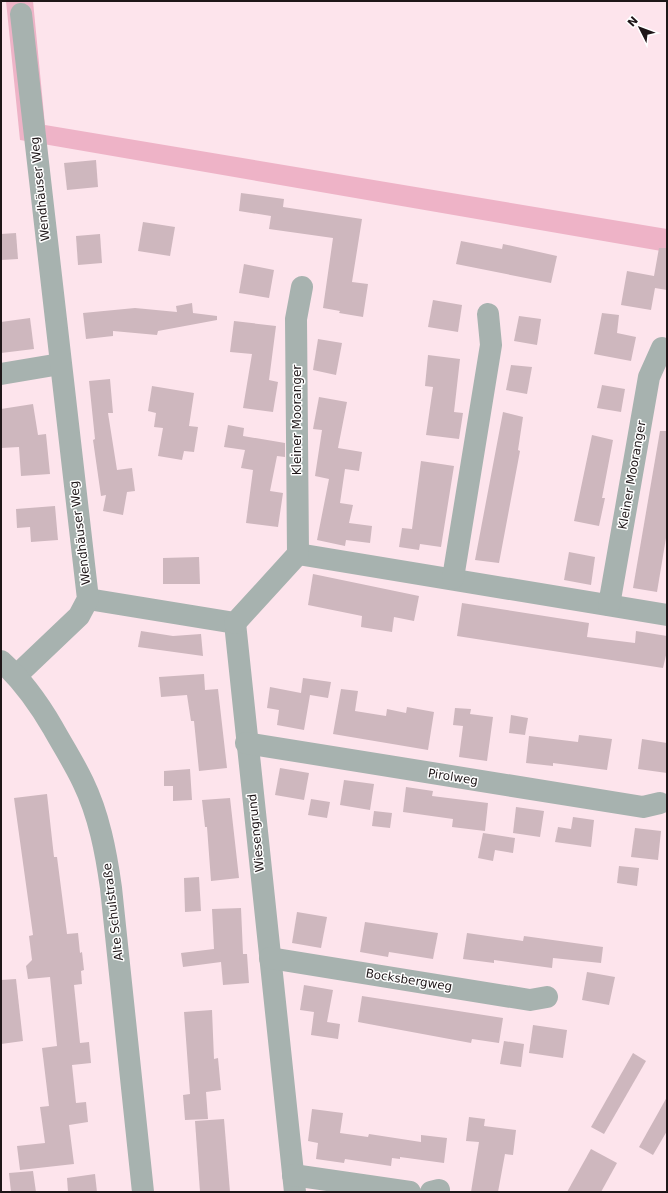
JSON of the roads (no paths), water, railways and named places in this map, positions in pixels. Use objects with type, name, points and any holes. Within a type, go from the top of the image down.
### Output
[{"type":"street","name":"Wendhäuser Weg","points":[[9,668],[79,616],[88,599],[21,14]]},
{"type":"street","name":"Kleiner Mooranger","points":[[298,554],[296,319],[302,287]]},
{"type":"street","points":[[453,578],[491,345],[488,314]]},
{"type":"street","name":"Kleiner Mooranger","points":[[609,605],[649,377],[662,348]]},
{"type":"street","points":[[1,374],[60,364]]},
{"type":"street","points":[[88,599],[235,623],[298,554],[453,578],[667,615]]},
{"type":"street","name":"Wiesengrund","points":[[235,623],[246,743],[294,1183]]},
{"type":"street","name":"Alte Schulstraße","points":[[9,668],[46,715],[83,782],[93,806],[106,857],[143,1192]]},
{"type":"street","name":"Pirolweg","points":[[246,743],[644,807],[660,803]]},
{"type":"street","name":"Bocksbergweg","points":[[270,958],[530,1000],[547,997]]},
{"type":"street","points":[[294,1183],[410,1192]]}]
